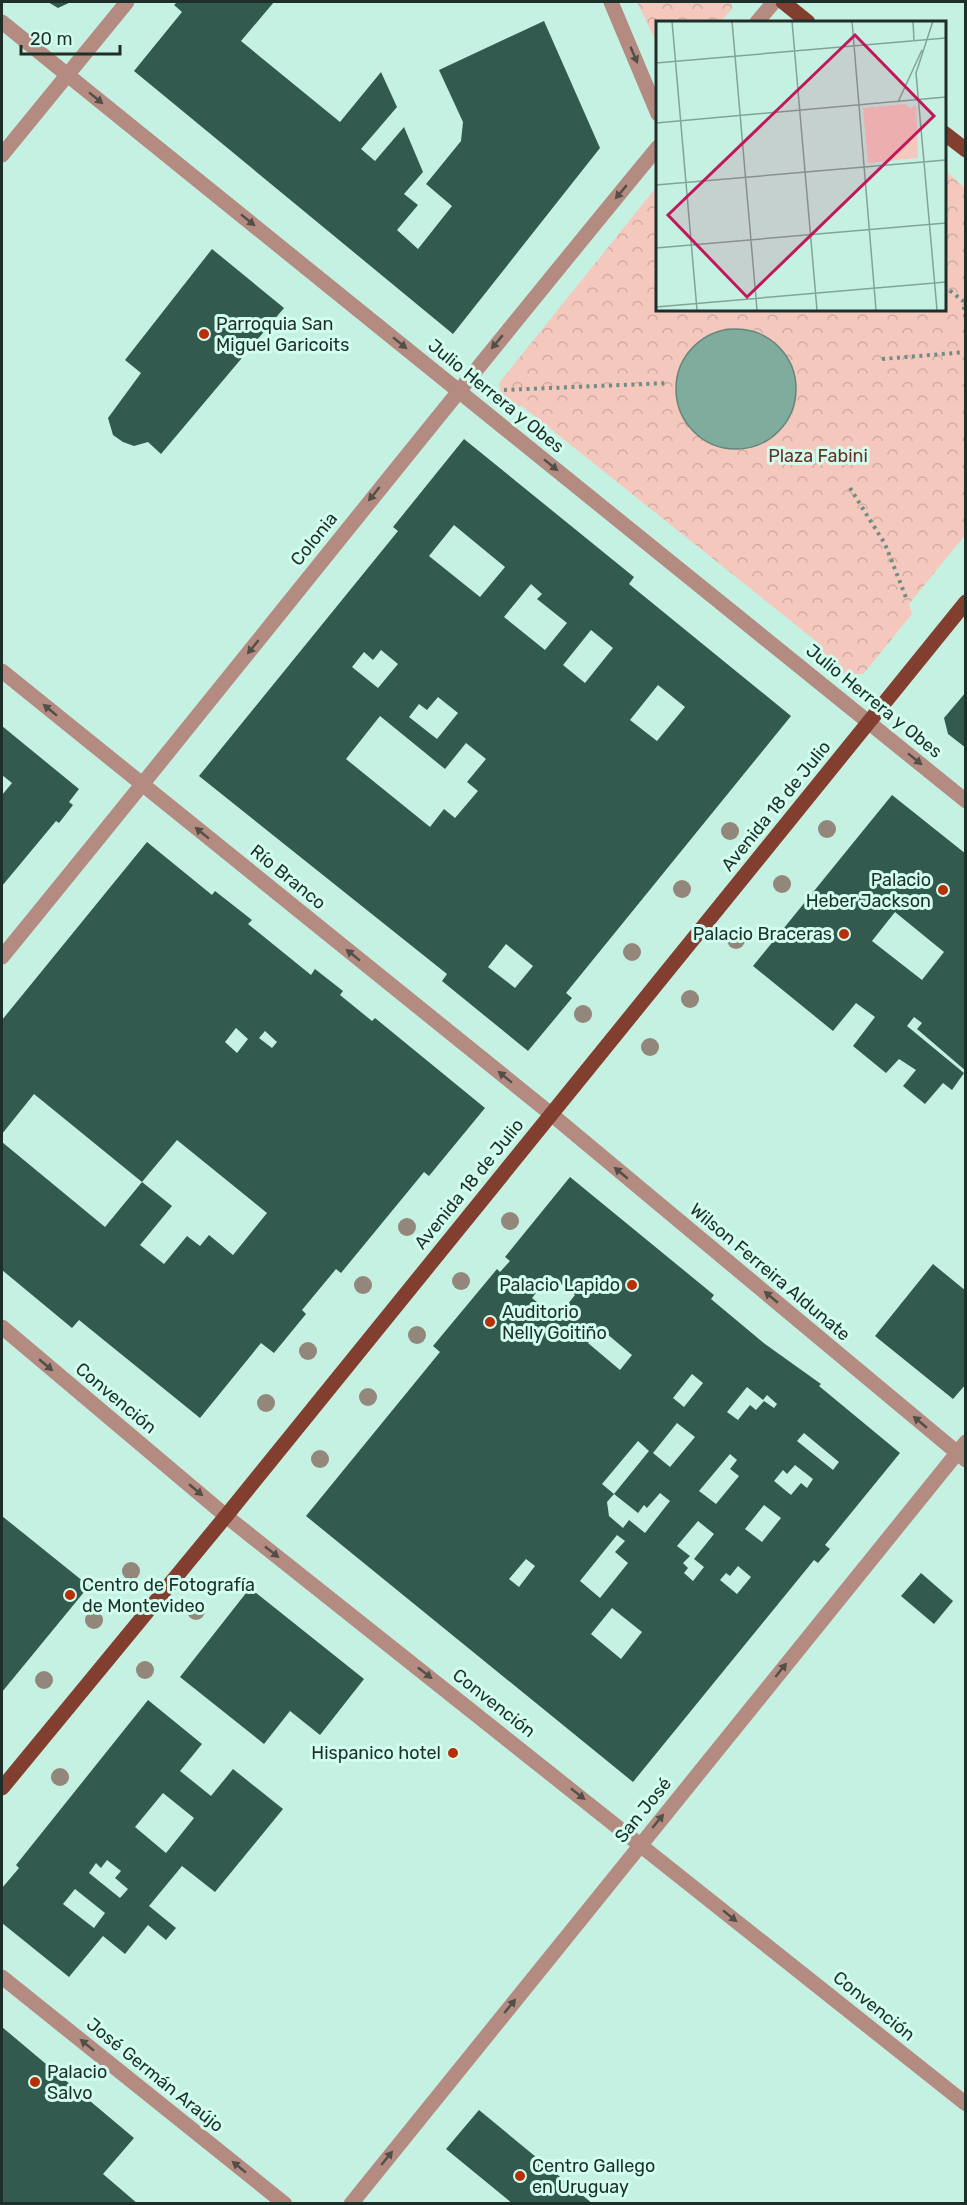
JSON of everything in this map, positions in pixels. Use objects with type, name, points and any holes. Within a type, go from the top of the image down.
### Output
[{"type":"main road","points":[[783,2],[807,21]]},
{"type":"main road","points":[[946,134],[966,150]]},
{"type":"main road","name":"Avenida 18 de Julio","points":[[2,1788],[226,1516],[966,602]]},
{"type":"street","points":[[2,155],[127,2]]},
{"type":"street","points":[[611,2],[656,109]]},
{"type":"street","points":[[758,21],[774,2]]},
{"type":"street","name":"Julio Herrera y Obes","points":[[2,22],[966,801]]},
{"type":"street","name":"Colonia","points":[[2,957],[458,390],[656,149]]},
{"type":"street","name":"Río Branco","points":[[2,671],[551,1114]]},
{"type":"street","name":"Wilson Ferreira Aldunate","points":[[551,1114],[963,1451]]},
{"type":"street","name":"Convención","points":[[2,1327],[226,1516],[966,2104]]},
{"type":"street","name":"San José","points":[[351,2204],[640,1844],[963,1451]]},
{"type":"street","name":"José Germán Araújo","points":[[2,1977],[285,2204]]},
{"type":"path","points":[[946,287],[963,301],[966,321]]},
{"type":"path","points":[[882,360],[966,352]]},
{"type":"path","points":[[504,390],[668,383]]},
{"type":"path","points":[[850,488],[885,544],[907,600]]},
{"type":"green space","points":[[637,2],[732,2],[732,9],[721,21],[656,21],[656,42]]},
{"type":"green space","name":"Plaza Fabini","points":[[946,171],[965,188],[965,535],[909,604],[912,614],[863,674],[845,675],[823,659],[822,646],[522,406],[509,407],[501,395],[499,383],[656,187],[656,310],[946,310]]},
{"type":"shaded area","points":[[736,329],[759,333],[779,346],[792,366],[796,389],[792,412],[779,432],[759,445],[736,449],[713,445],[693,432],[680,412],[676,389],[680,366],[693,346],[713,333]]},
{"type":"building","points":[[48,2],[71,2],[58,8]]},
{"type":"building","points":[[177,2],[274,2],[241,41],[340,122],[381,72],[397,107],[361,149],[375,161],[404,127],[423,172],[404,194],[418,205],[397,230],[418,249],[452,206],[426,184],[461,141],[463,122],[439,70],[544,21],[600,148],[453,334],[134,71],[182,12],[174,5]]},
{"type":"building","name":"Parroquia San Miguel Garicoits","points":[[212,249],[284,308],[161,454],[148,442],[134,446],[123,442],[113,435],[108,418],[141,373],[125,360]]},
{"type":"building","points":[[464,439],[634,577],[629,584],[791,716],[566,993],[572,998],[528,1051],[442,981],[447,974],[199,776],[398,531],[393,527]],"holes":[[[454,525],[505,567],[480,597],[429,556]],[[531,584],[542,594],[537,599],[567,623],[545,650],[504,617]],[[591,630],[613,648],[585,683],[563,665]],[[381,650],[398,664],[378,688],[352,667],[364,652],[373,660]],[[658,685],[685,707],[657,741],[630,720]],[[438,697],[458,713],[437,739],[409,717],[419,704],[427,710]],[[380,716],[445,769],[466,743],[486,759],[467,782],[478,791],[455,818],[444,809],[430,827],[346,759]],[[506,944],[533,966],[515,988],[488,967]]]},
{"type":"building","points":[[966,692],[966,748],[948,734],[944,718]]},
{"type":"building","points":[[2,726],[79,789],[69,802],[73,805],[59,823],[56,821],[2,886],[2,795],[12,783],[2,775]]},
{"type":"building","points":[[892,795],[966,854],[966,1071],[917,1029],[922,1023],[914,1017],[907,1026],[964,1073],[952,1090],[943,1083],[925,1104],[903,1086],[916,1070],[899,1059],[886,1073],[853,1046],[875,1017],[856,1003],[833,1031],[753,966]],"holes":[[[895,912],[944,952],[922,980],[872,941]]]},
{"type":"building","points":[[147,842],[212,895],[215,891],[252,920],[248,924],[311,975],[315,969],[343,991],[340,995],[372,1021],[375,1018],[485,1108],[429,1176],[424,1172],[341,1273],[336,1269],[302,1310],[306,1314],[274,1353],[261,1343],[200,1418],[79,1320],[72,1328],[2,1270],[2,1142],[105,1227],[142,1182],[34,1094],[2,1134],[2,1020]],"holes":[[[236,1028],[248,1039],[237,1053],[225,1042]],[[265,1031],[277,1042],[272,1048],[259,1038]],[[177,1140],[267,1213],[233,1255],[209,1235],[200,1246],[187,1236],[164,1264],[140,1245],[172,1206],[142,1182]]]},
{"type":"building","points":[[570,1177],[714,1295],[711,1299],[765,1344],[821,1384],[819,1386],[900,1453],[825,1545],[830,1549],[818,1563],[814,1560],[633,1782],[306,1516],[440,1352],[433,1346],[497,1269],[500,1272],[510,1261],[505,1257]],"holes":[[[550,1275],[575,1295],[557,1318],[532,1298]],[[600,1328],[632,1355],[620,1370],[588,1343]],[[692,1374],[703,1383],[684,1407],[673,1398]],[[747,1387],[763,1400],[767,1395],[777,1404],[774,1408],[764,1401],[756,1410],[750,1405],[738,1420],[727,1412]],[[677,1423],[695,1437],[670,1467],[653,1453]],[[804,1433],[839,1462],[833,1470],[797,1441]],[[638,1441],[649,1451],[614,1494],[602,1484]],[[730,1454],[737,1460],[730,1469],[739,1476],[716,1504],[699,1491]],[[795,1465],[813,1479],[807,1488],[801,1483],[791,1495],[774,1481],[783,1470],[787,1474]],[[660,1493],[670,1501],[645,1533],[629,1520],[623,1528],[609,1516],[607,1502],[614,1494],[638,1513],[644,1505],[647,1508]],[[764,1505],[781,1518],[762,1542],[745,1529]],[[698,1521],[714,1534],[694,1559],[704,1567],[693,1581],[684,1573],[688,1568],[683,1563],[690,1556],[677,1546]],[[617,1535],[625,1541],[615,1552],[628,1563],[600,1598],[580,1581]],[[526,1559],[535,1566],[519,1587],[509,1579]],[[738,1566],[751,1577],[737,1594],[720,1580],[726,1573],[730,1576]],[[612,1608],[642,1632],[621,1659],[591,1634]]]},
{"type":"building","points":[[933,1264],[966,1291],[966,1384],[953,1399],[875,1336]]},
{"type":"building","points":[[2,1516],[89,1586],[2,1692]]},
{"type":"building","points":[[921,1573],[953,1601],[934,1624],[901,1596]]},
{"type":"building","points":[[250,1588],[364,1679],[320,1735],[290,1711],[264,1744],[180,1677]]},
{"type":"building","points":[[148,1700],[202,1744],[180,1771],[211,1796],[233,1769],[283,1809],[215,1892],[182,1866],[149,1906],[176,1928],[166,1940],[148,1925],[125,1954],[103,1936],[69,1977],[2,1923],[2,1888],[19,1868],[16,1865]],"holes":[[[163,1793],[194,1818],[166,1853],[135,1827]],[[107,1860],[121,1871],[115,1878],[128,1889],[120,1898],[89,1873],[96,1863],[101,1868]],[[75,1889],[105,1913],[94,1928],[63,1904]]]},
{"type":"building","name":"Palacio Salvo","points":[[2,2027],[134,2138],[103,2174],[138,2204],[2,2204]]},
{"type":"building","name":"Centro Gallego en Uruguay","points":[[479,2110],[593,2204],[513,2204],[446,2149]]},
{"type":"place","name":"Parroquia San Miguel Garicoits","points":[[204,334]]},
{"type":"place","name":"Palacio Heber Jackson","points":[[943,890]]},
{"type":"place","name":"Palacio Braceras","points":[[844,934]]},
{"type":"place","name":"Palacio Lapido","points":[[632,1285]]},
{"type":"place","name":"Auditorio Nelly Goitiño","points":[[490,1322]]},
{"type":"place","name":"Centro de Fotografía de Montevideo","points":[[70,1595]]},
{"type":"place","name":"Hispanico hotel","points":[[453,1753]]},
{"type":"place","name":"Palacio Salvo","points":[[35,2082]]},
{"type":"place","name":"Centro Gallego en Uruguay","points":[[520,2176]]}]
